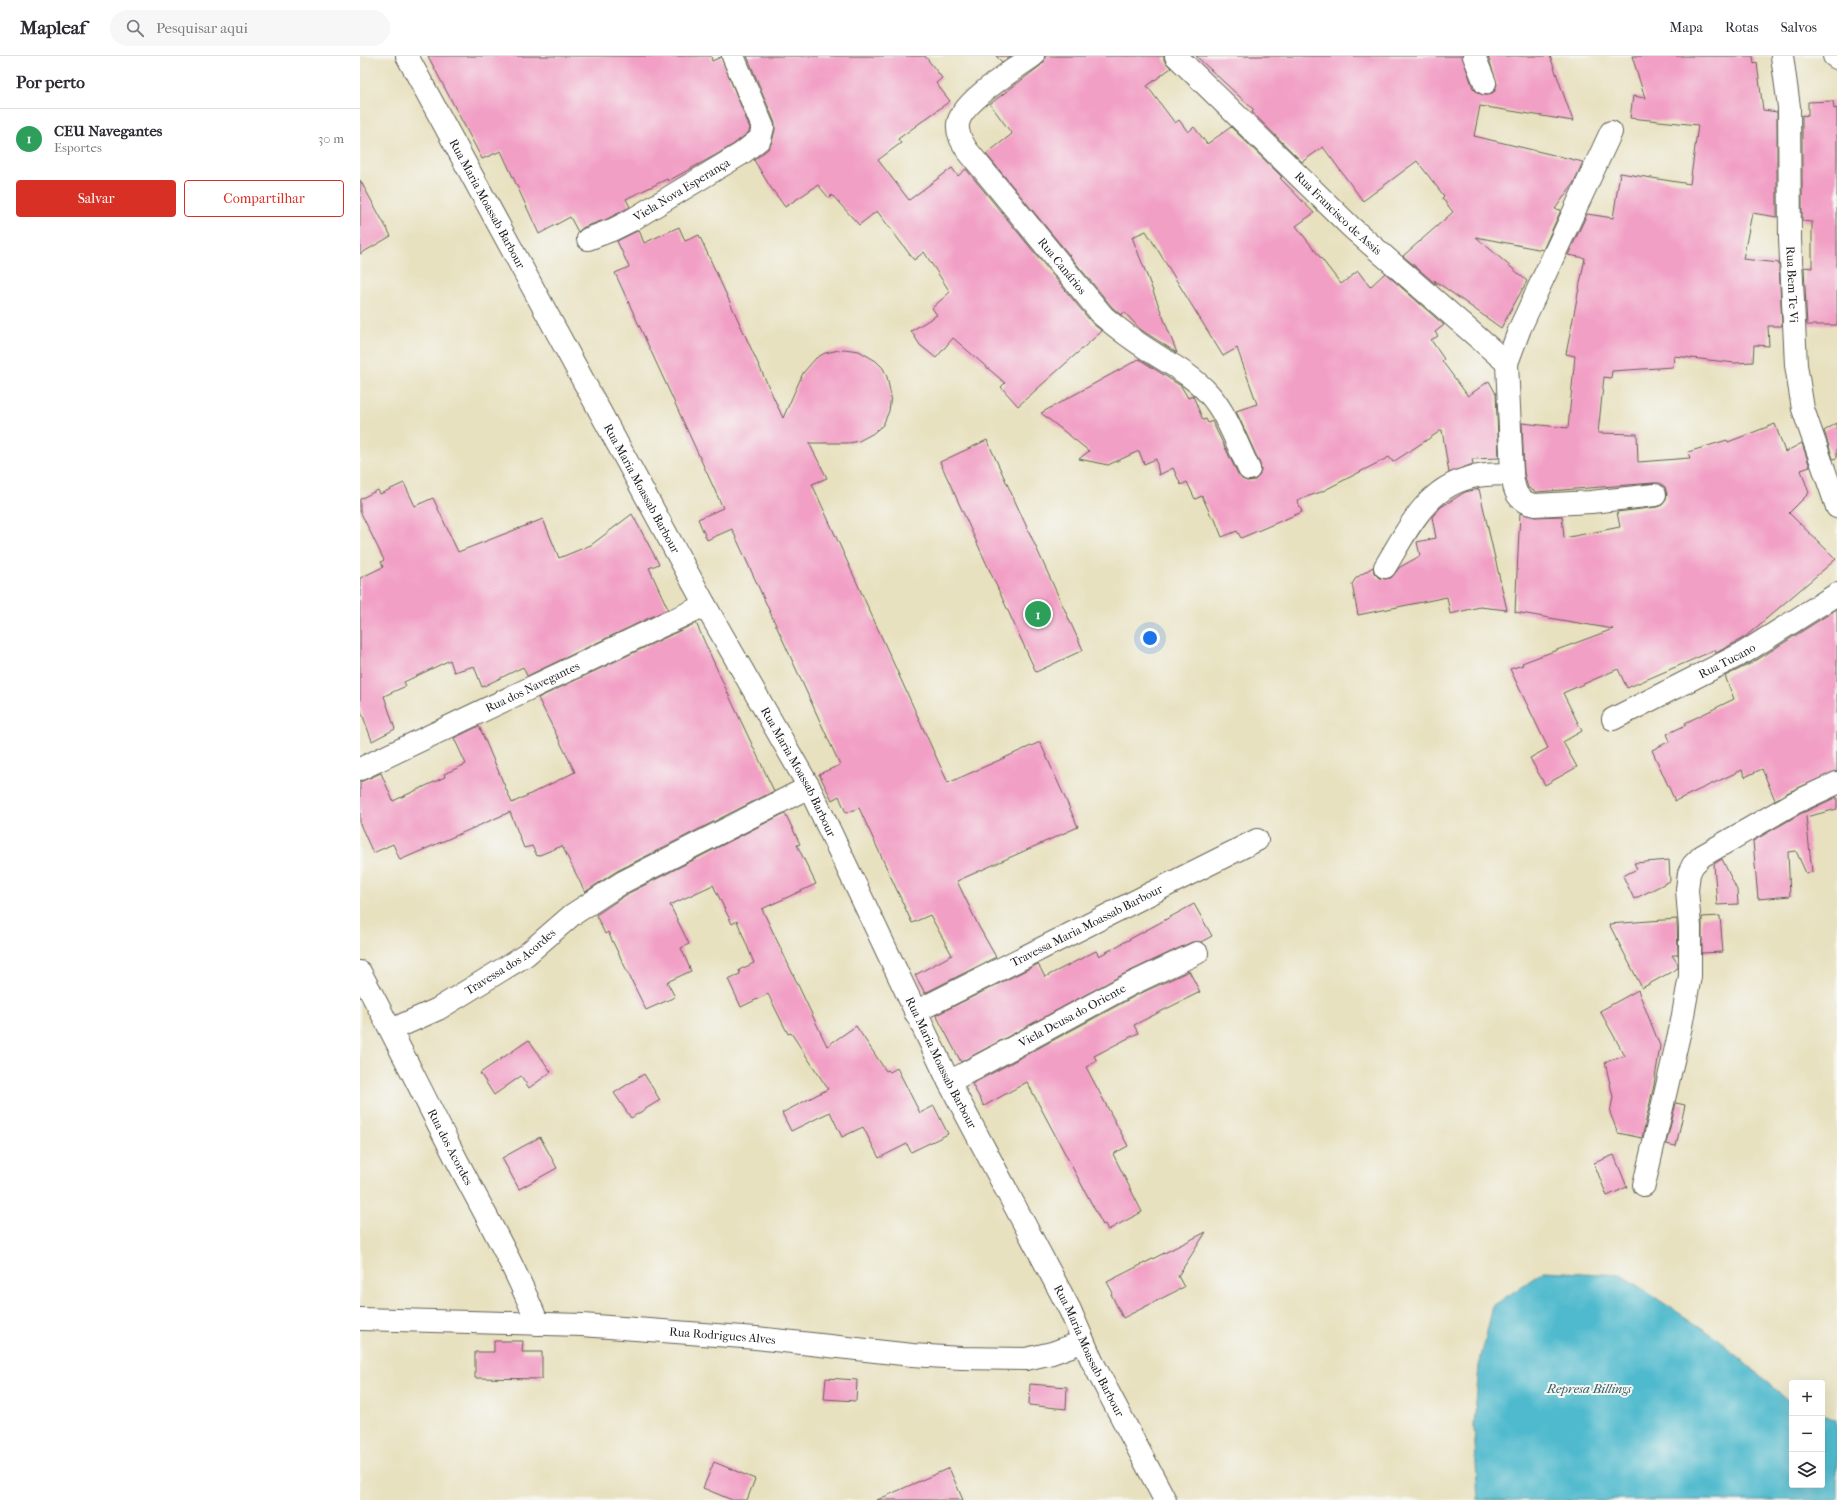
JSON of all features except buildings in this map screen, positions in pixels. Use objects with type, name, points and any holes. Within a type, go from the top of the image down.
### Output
[{"type":"street","name":"Rua Maria Moassab Barbour","points":[[406,56],[705,605],[809,787],[949,1082],[1070,1310],[1082,1342],[1165,1500]]},
{"type":"street","name":"Viela Nova Esperança","points":[[588,238],[612,230],[630,221],[741,154],[760,139],[763,127],[733,56]]},
{"type":"street","name":"Rua Canários","points":[[1033,56],[975,99],[958,122],[958,131],[961,140],[967,150],[1103,316],[1123,333],[1180,369],[1198,383],[1210,395],[1223,416],[1250,469]]},
{"type":"street","name":"Rua Francisco de Assis","points":[[1176,56],[1352,228],[1507,364]]},
{"type":"street","points":[[1474,56],[1485,84]]},
{"type":"street","name":"Rua Bem Te Vi","points":[[1782,56],[1789,107],[1790,239],[1796,365],[1803,409],[1837,508]]},
{"type":"street","points":[[1611,132],[1520,328],[1507,364],[1512,474],[1515,490],[1526,504],[1535,505],[1591,502],[1654,495]]},
{"type":"street","points":[[1385,567],[1421,510],[1446,486],[1478,476],[1512,474]]},
{"type":"street","name":"Rua Tucano","points":[[1613,719],[1745,652],[1837,594]]},
{"type":"street","name":"Rua dos Navegantes","points":[[360,769],[705,605]]},
{"type":"street","points":[[1644,1185],[1690,976],[1690,927],[1687,890],[1689,873],[1693,864],[1702,856],[1794,803],[1837,783]]},
{"type":"street","name":"Travessa dos Acordes","points":[[391,1030],[438,1009],[526,955],[572,915],[623,882],[809,787]]},
{"type":"street","name":"Travessa Maria Moassab Barbour","points":[[915,1012],[1257,840]]},
{"type":"street","name":"Viela Deusa do Oriente","points":[[949,1082],[1129,984],[1197,953]]},
{"type":"street","name":"Rua dos Acordes","points":[[360,972],[448,1144],[503,1246],[526,1293],[538,1324]]},
{"type":"street","name":"Rua Rodrigues Alves","points":[[360,1319],[415,1322],[582,1325],[756,1338],[912,1356],[961,1358],[1026,1359],[1052,1353],[1082,1342]]},
{"type":"water","name":"Represa Billings","points":[[1544,1271],[1621,1275],[1720,1340],[1789,1401],[1789,1488],[1825,1488],[1825,1416],[1837,1420],[1837,1500],[1478,1500],[1474,1426],[1479,1366],[1493,1306]]},
{"type":"place","name":"CEU Navegantes","points":[[1038,614]]}]
